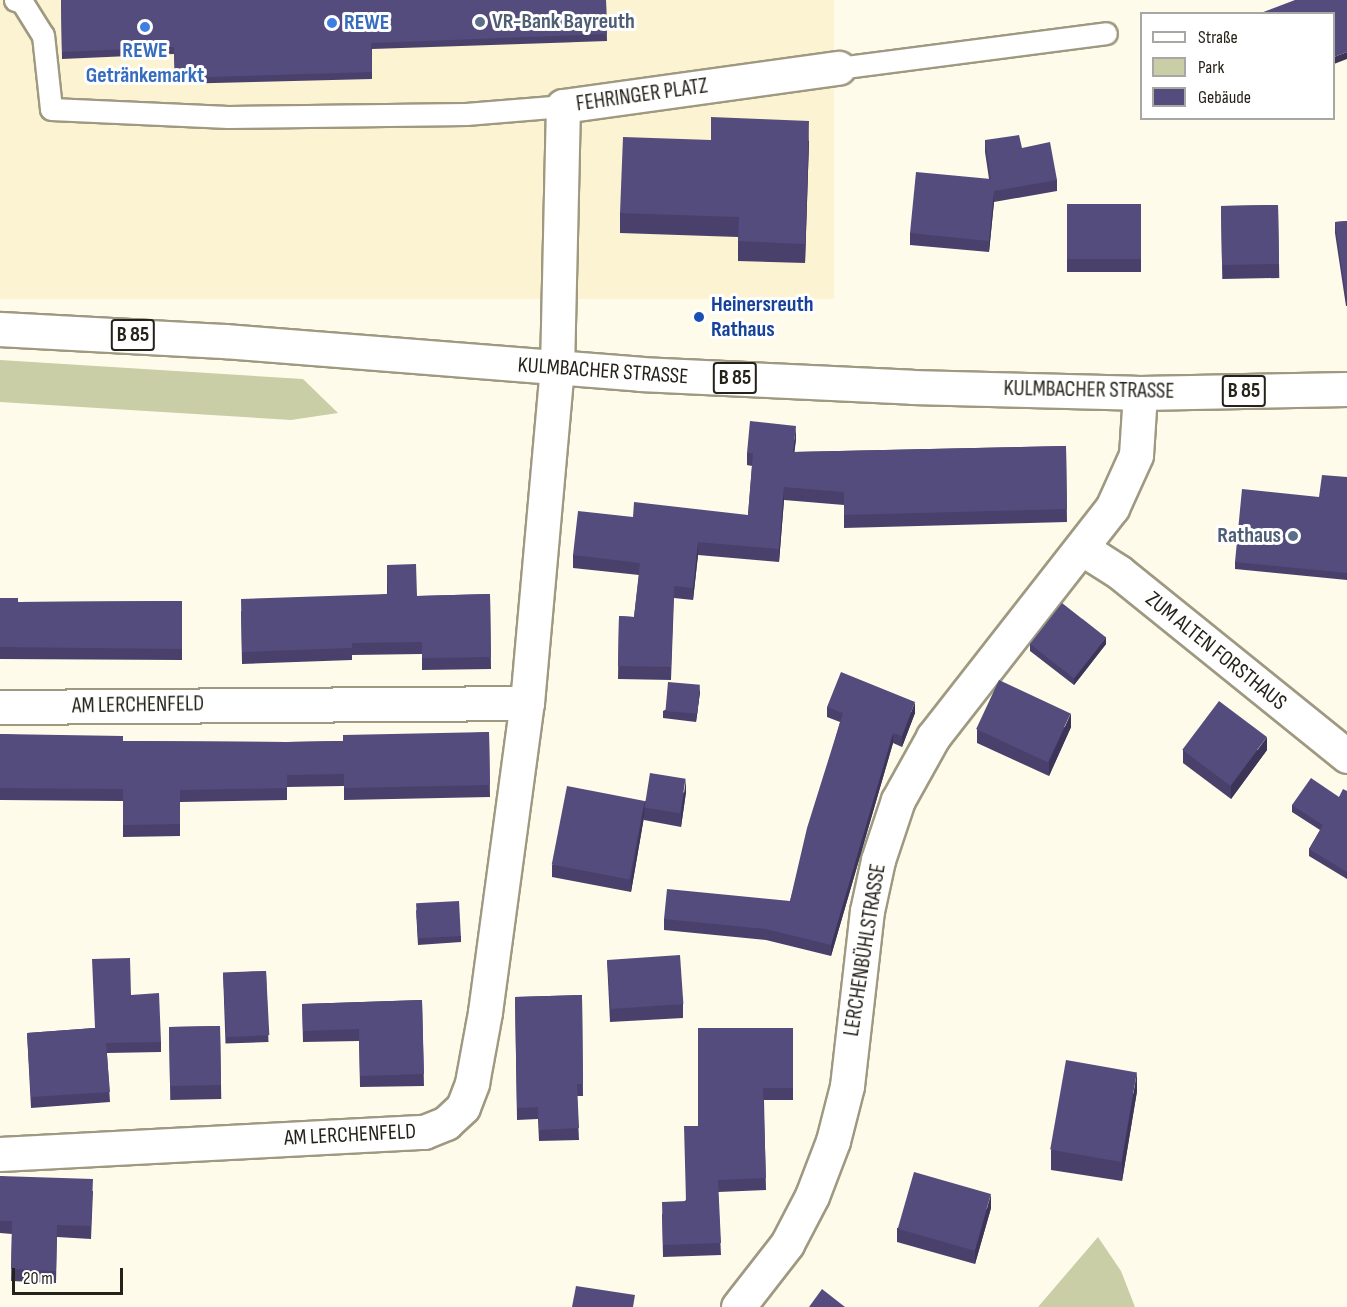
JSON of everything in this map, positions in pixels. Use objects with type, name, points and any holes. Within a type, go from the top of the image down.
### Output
[{"type":"street","name":"FEHRINGER PLATZ","points":[[557,369],[563,106],[838,68]]},
{"type":"street","name":"KULMBACHER STRASSE","points":[[0,329],[40,330],[557,369],[901,386],[1140,393],[1347,389]]},
{"type":"street","name":"AM LERCHENFELD","points":[[0,1154],[424,1132],[446,1123],[463,1107],[472,1083],[495,951],[527,702],[557,369]]},
{"type":"street","name":"LERCHENBÜHLSTRASSE","points":[[738,1307],[787,1244],[813,1196],[833,1141],[847,1086],[867,911],[878,860],[898,800],[933,737],[1113,508],[1136,455],[1140,393]]},
{"type":"street","name":"ZUM ALTEN FORSTHAUS","points":[[1083,549],[1119,572],[1347,756]]},
{"type":"street","name":"AM LERCHENFELD","points":[[0,707],[527,702]]},
{"type":"lane","points":[[15,0],[22,2],[43,35],[51,109],[228,117],[466,114],[563,106]]},
{"type":"lane","points":[[838,68],[1106,33]]},
{"type":"shaded area","points":[[0,0],[834,0],[834,299],[0,299]]},
{"type":"green space","points":[[0,360],[303,379],[338,413],[291,420],[0,402]]},
{"type":"green space","points":[[1098,1237],[1121,1271],[1135,1307],[1038,1307]]},
{"type":"building","points":[[61,0],[606,0],[607,34],[371,43],[372,72],[175,78],[174,47],[62,52]]},
{"type":"building","points":[[1295,0],[1347,0],[1347,52],[1335,57],[1335,12],[1263,12]]},
{"type":"building","points":[[711,117],[809,121],[805,244],[738,241],[739,217],[620,213],[623,137],[711,140]]},
{"type":"building","points":[[1019,135],[1022,148],[1050,142],[1057,180],[994,191],[989,241],[910,233],[916,172],[991,179],[985,140]]},
{"type":"building","points":[[1067,204],[1141,204],[1141,259],[1067,259]]},
{"type":"building","points":[[1278,205],[1279,264],[1222,265],[1221,206]]},
{"type":"building","points":[[1347,221],[1347,295],[1346,295],[1335,222]]},
{"type":"building","points":[[750,421],[796,426],[793,452],[1066,446],[1067,509],[844,515],[844,492],[784,487],[779,549],[698,542],[693,588],[674,586],[671,667],[618,666],[619,616],[634,617],[640,563],[573,555],[578,511],[633,517],[634,502],[748,515],[753,453],[747,453]]},
{"type":"building","name":"Rathaus","points":[[1322,475],[1347,477],[1347,573],[1235,562],[1242,489],[1319,497]]},
{"type":"building","points":[[416,564],[417,596],[490,594],[491,657],[422,658],[422,642],[352,643],[352,648],[242,652],[241,599],[388,594],[387,565]]},
{"type":"building","points":[[0,598],[18,598],[18,602],[182,601],[182,649],[0,647]]},
{"type":"building","points":[[1062,603],[1106,637],[1074,678],[1030,644]]},
{"type":"building","points":[[841,672],[915,702],[902,736],[893,733],[831,945],[766,929],[664,919],[667,889],[790,901],[807,828],[843,713],[827,707]]},
{"type":"building","points":[[999,680],[1071,713],[1048,762],[976,729]]},
{"type":"building","points":[[668,682],[700,685],[697,714],[665,711]]},
{"type":"building","points":[[1219,701],[1267,737],[1230,786],[1182,750]]},
{"type":"building","points":[[489,732],[490,785],[344,788],[344,774],[287,775],[287,788],[180,790],[180,824],[123,825],[123,789],[0,788],[0,734],[123,736],[123,741],[287,742],[343,741],[343,735]]},
{"type":"building","points":[[650,773],[686,779],[680,813],[645,808]]},
{"type":"building","points":[[1311,778],[1339,797],[1343,789],[1347,791],[1347,872],[1309,849],[1323,825],[1292,805]]},
{"type":"building","points":[[567,786],[645,801],[629,880],[552,865]]},
{"type":"building","points":[[459,901],[461,936],[418,938],[416,903]]},
{"type":"building","points":[[680,955],[683,1004],[611,1009],[607,960]]},
{"type":"building","points":[[130,958],[131,995],[159,993],[161,1042],[106,1043],[110,1092],[31,1097],[27,1033],[95,1028],[92,959]]},
{"type":"building","points":[[266,971],[269,1035],[226,1037],[223,973]]},
{"type":"building","points":[[582,995],[583,1084],[577,1084],[579,1128],[539,1130],[538,1107],[517,1108],[515,997]]},
{"type":"building","points":[[422,1000],[424,1074],[360,1076],[359,1029],[303,1031],[302,1004]]},
{"type":"building","points":[[220,1026],[221,1085],[170,1086],[169,1027]]},
{"type":"building","points":[[698,1028],[793,1028],[793,1088],[763,1088],[766,1178],[718,1180],[721,1243],[663,1245],[662,1202],[686,1201],[684,1126],[698,1126]]},
{"type":"building","points":[[1066,1060],[1137,1073],[1121,1162],[1050,1150]]},
{"type":"building","points":[[914,1172],[991,1194],[975,1251],[898,1229]]},
{"type":"building","points":[[0,1176],[93,1179],[91,1226],[57,1225],[56,1271],[11,1269],[12,1221],[0,1221]]},
{"type":"building","points":[[576,1286],[635,1295],[633,1307],[572,1307]]},
{"type":"building","points":[[822,1289],[845,1307],[809,1307]]},
{"type":"place","name":"VR-Bank Bayreuth","points":[[480,22]]},
{"type":"place","name":"REWE","points":[[332,23]]},
{"type":"place","name":"REWE Getränkemarkt","points":[[145,27]]},
{"type":"place","name":"Heinersreuth Rathaus","points":[[699,317]]},
{"type":"place","name":"Rathaus","points":[[1293,536]]}]
